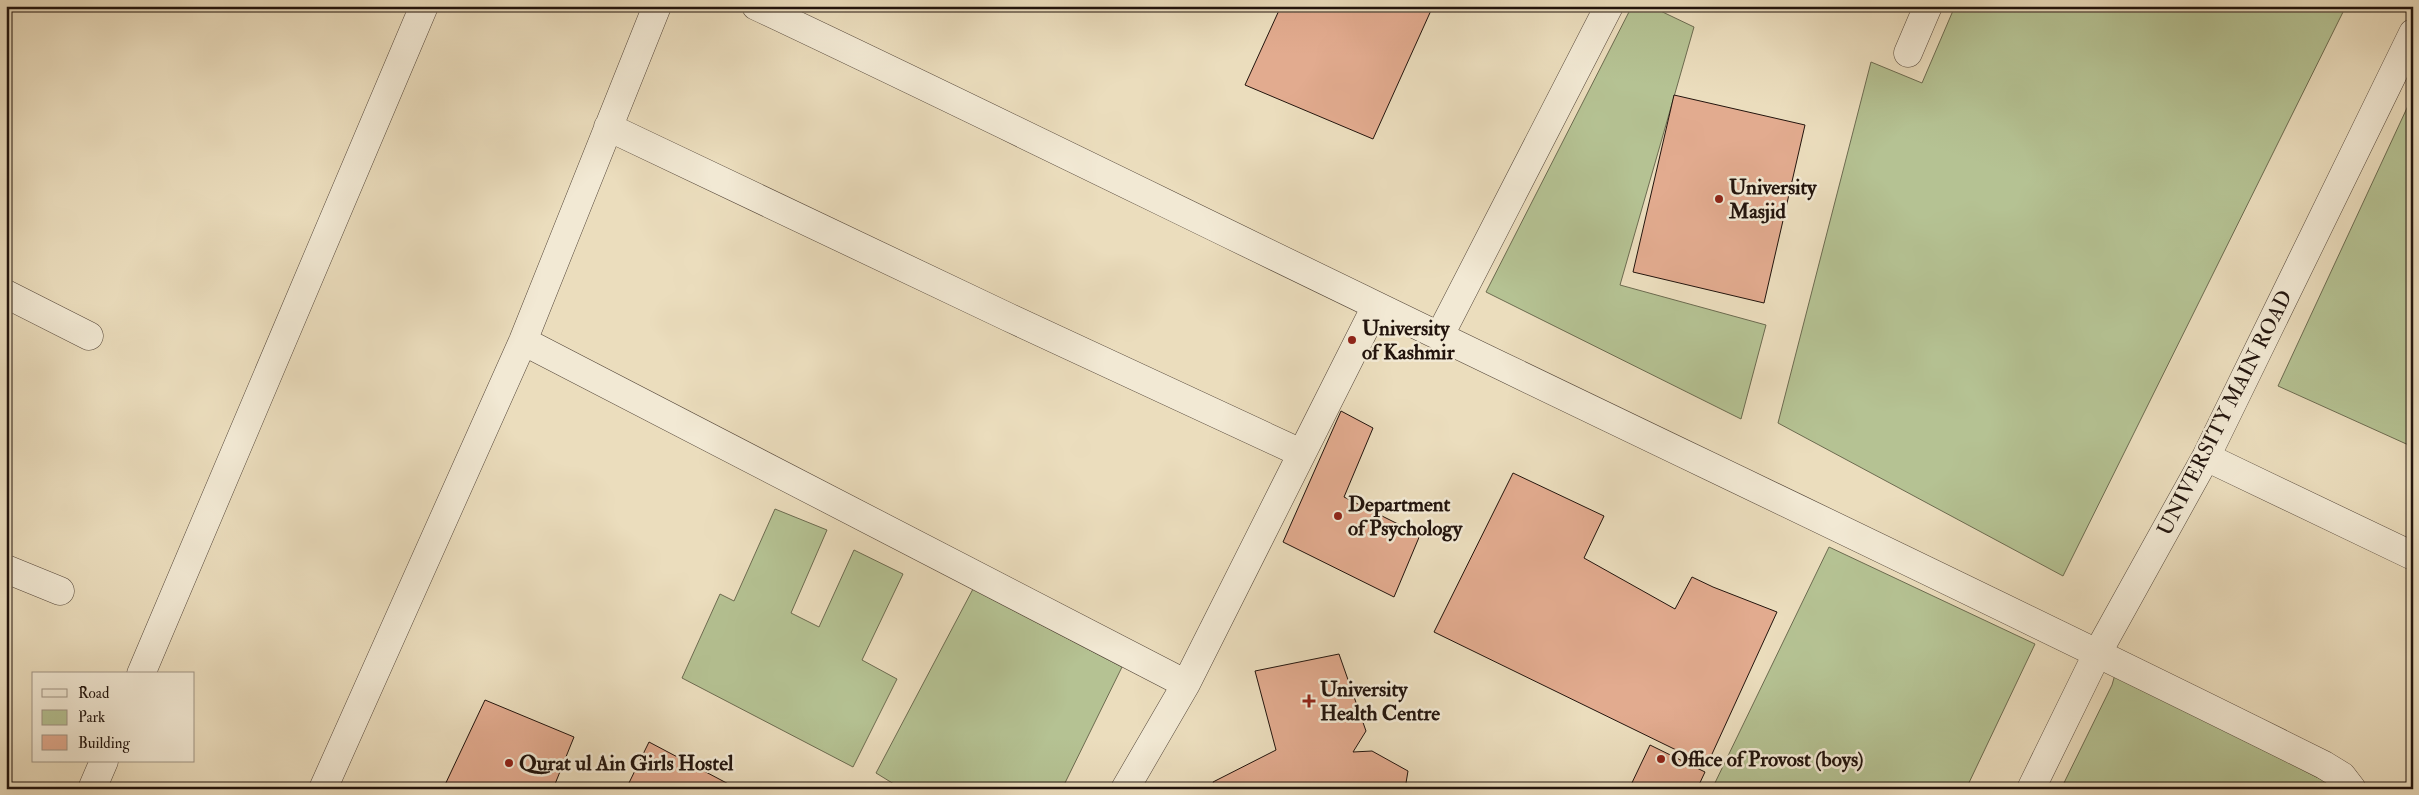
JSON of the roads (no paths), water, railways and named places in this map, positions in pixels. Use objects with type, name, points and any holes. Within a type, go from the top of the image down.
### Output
[{"type":"street","points":[[142,672],[424,6]]},
{"type":"street","points":[[323,789],[523,341],[657,6]]},
{"type":"street","points":[[756,6],[2098,652],[2324,765],[2342,776],[2352,789]]},
{"type":"street","points":[[1440,335],[1609,6]]},
{"type":"street","points":[[1908,53],[1928,6]]},
{"type":"street","name":"UNIVERSITY MAIN ROAD","points":[[2031,789],[2098,652],[2206,457],[2413,33]]},
{"type":"street","points":[[608,127],[1008,317],[1301,453]]},
{"type":"street","points":[[6,294],[89,336]]},
{"type":"street","points":[[1125,789],[1186,684],[1376,306]]},
{"type":"street","points":[[523,341],[1186,684]]},
{"type":"street","points":[[2206,457],[2413,556]]},
{"type":"street","points":[[6,568],[60,591]]},
{"type":"street","points":[[92,789],[104,762]]},
{"type":"place","name":"University Masjid","points":[[1719,199]]},
{"type":"place","name":"University of Kashmir","points":[[1352,340]]},
{"type":"place","name":"Department of Psychology","points":[[1338,516]]},
{"type":"place","name":"University Health Centre","points":[[1309,701]]},
{"type":"place","name":"Office of Provost (boys)","points":[[1661,759]]},
{"type":"place","name":"Qurat ul Ain Girls Hostel","points":[[509,763]]}]
